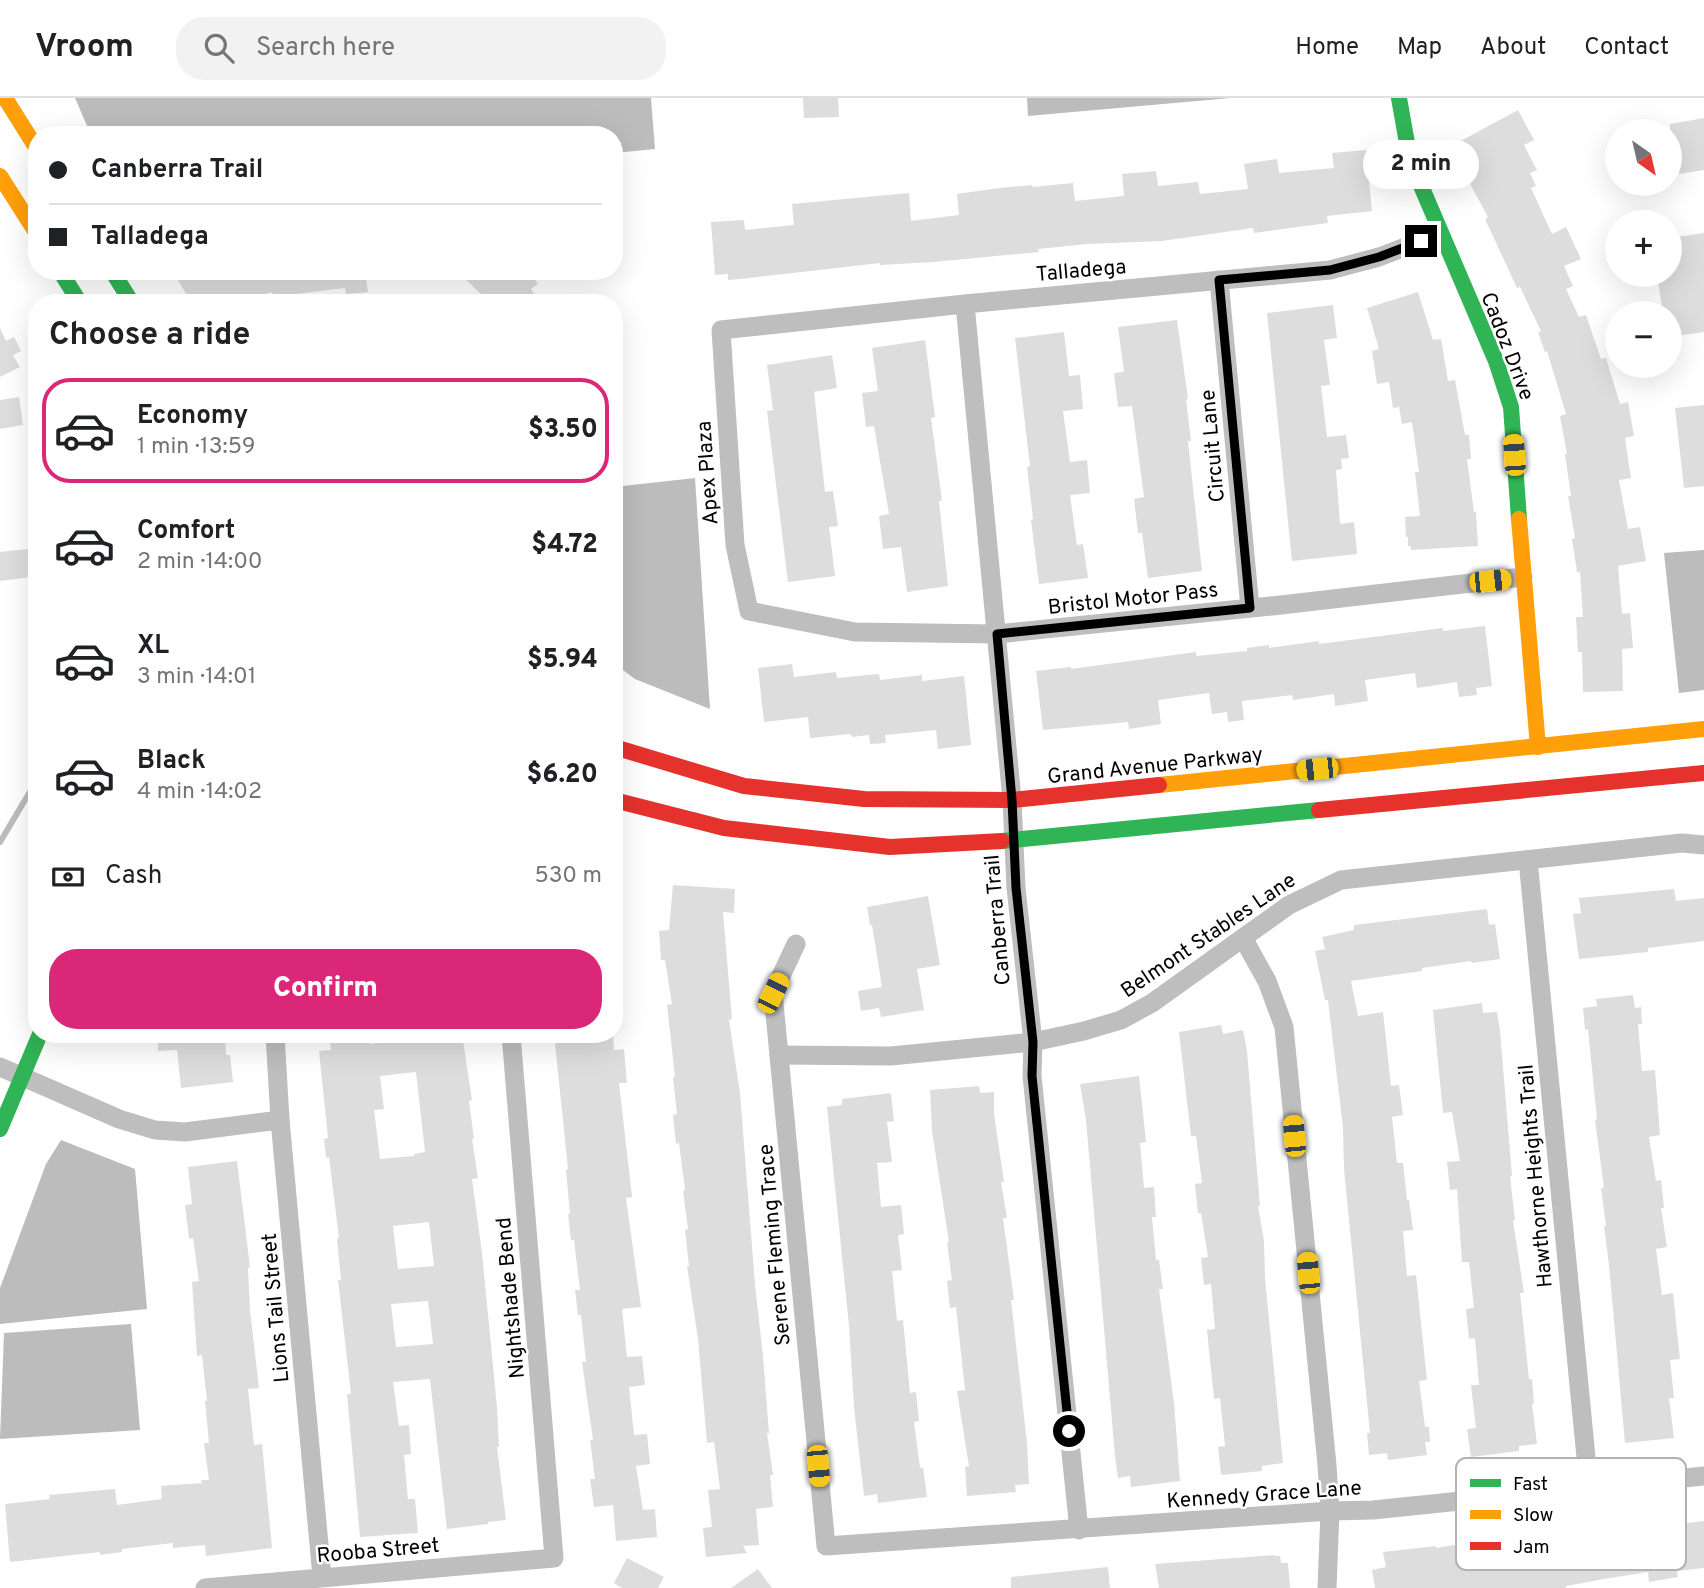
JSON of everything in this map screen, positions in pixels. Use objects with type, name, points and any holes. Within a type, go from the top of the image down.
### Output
[{"type":"street","points":[[5,98],[28,135]]},
{"type":"street","name":"Cadoz Drive","points":[[1399,98],[1409,160],[1496,361],[1511,407],[1538,747]]},
{"type":"street","points":[[0,176],[28,220]]},
{"type":"street","name":"Talladega","points":[[721,330],[1330,270],[1379,257],[1439,234]]},
{"type":"street","name":"Circuit Lane","points":[[1219,280],[1250,608]]},
{"type":"street","name":"Canberra Trail","points":[[965,304],[1012,800],[1016,888],[1033,1042],[1032,1076],[1079,1530]]},
{"type":"street","name":"Apex Plaza","points":[[721,330],[735,545],[749,611]]},
{"type":"street","name":"Bristol Motor Pass","points":[[749,611],[855,632],[997,634],[1523,577]]},
{"type":"street","name":"Grand Avenue Parkway","points":[[623,750],[744,786],[864,799],[1012,800],[1704,729]]},
{"type":"street","points":[[623,802],[724,828],[890,847],[1013,840],[1704,773]]},
{"type":"street","name":"Belmont Stables Lane","points":[[779,1055],[891,1056],[1033,1042],[1121,1020],[1152,1003],[1289,905],[1341,880],[1682,843],[1704,845]]},
{"type":"street","name":"Hawthorne Heights Trail","points":[[1528,860],[1586,1458]]},
{"type":"street","points":[[1243,937],[1267,981],[1284,1027],[1330,1511],[1327,1588]]},
{"type":"street","name":"Serene Fleming Trace","points":[[796,944],[773,993],[826,1546]]},
{"type":"street","points":[[0,1129],[36,1043]]},
{"type":"street","name":"Lions Tail Street","points":[[276,1043],[322,1577]]},
{"type":"street","name":"Nightshade Bend","points":[[512,1043],[554,1558]]},
{"type":"street","points":[[0,1067],[119,1119],[155,1130],[185,1132],[281,1121]]},
{"type":"street","name":"Kennedy Grace Lane","points":[[1686,1478],[1704,1476]]},
{"type":"street","name":"Kennedy Grace Lane","points":[[826,1546],[1373,1510],[1456,1502]]},
{"type":"street","name":"Rooba Street","points":[[205,1588],[554,1558]]},
{"type":"shaded area","points":[[75,98],[651,98],[655,149],[623,152],[623,126],[87,126]]},
{"type":"shaded area","points":[[1027,98],[1231,98],[1028,116]]},
{"type":"shaded area","points":[[695,478],[710,709],[635,679],[623,670],[623,486]]},
{"type":"shaded area","points":[[1704,550],[1704,690],[1679,693],[1664,553]]},
{"type":"shaded area","points":[[61,1140],[135,1169],[147,1309],[0,1324],[0,1288],[46,1164]]},
{"type":"shaded area","points":[[131,1324],[140,1430],[0,1439],[4,1333]]},
{"type":"building","points":[[803,98],[838,98],[839,117],[804,118]]},
{"type":"building","points":[[1518,110],[1534,140],[1524,145],[1537,170],[1530,173],[1536,186],[1531,188],[1552,234],[1566,227],[1581,259],[1564,266],[1573,286],[1566,289],[1579,317],[1586,315],[1601,359],[1605,358],[1605,378],[1612,378],[1620,404],[1628,402],[1634,436],[1625,438],[1631,478],[1619,480],[1628,529],[1640,527],[1646,561],[1618,566],[1622,614],[1630,613],[1633,648],[1622,649],[1623,691],[1583,692],[1582,652],[1578,652],[1576,617],[1583,617],[1580,572],[1577,572],[1572,539],[1575,538],[1568,496],[1571,496],[1567,454],[1560,416],[1566,414],[1547,351],[1545,352],[1538,332],[1541,331],[1520,287],[1517,288],[1485,219],[1488,217],[1469,182],[1476,178],[1457,143]]},
{"type":"building","points":[[1704,118],[1704,170],[1682,174],[1682,122]]},
{"type":"building","points":[[1366,150],[1372,211],[1327,216],[1328,223],[1254,233],[1253,228],[1162,241],[1087,244],[1038,249],[1039,252],[933,262],[880,263],[728,280],[728,274],[715,275],[711,222],[744,220],[745,230],[794,225],[792,204],[909,193],[911,221],[959,215],[957,194],[999,188],[1073,183],[1075,201],[1124,196],[1122,174],[1156,171],[1158,186],[1198,182],[1200,194],[1248,189],[1244,164],[1277,159],[1279,173],[1334,168],[1332,153]]},
{"type":"building","points":[[1704,233],[1704,332],[1682,335],[1682,301],[1661,301],[1659,287],[1682,287],[1682,236]]},
{"type":"building","points":[[178,280],[366,280],[368,292],[346,294],[345,288],[295,294],[186,294]]},
{"type":"building","points":[[466,280],[536,280],[538,284],[531,289],[534,294],[481,294]]},
{"type":"building","points":[[1418,292],[1433,340],[1441,339],[1448,381],[1455,380],[1465,435],[1469,435],[1471,459],[1467,459],[1476,512],[1478,546],[1411,550],[1411,546],[1408,546],[1405,517],[1420,516],[1415,472],[1419,472],[1412,422],[1402,424],[1399,407],[1393,408],[1389,382],[1377,384],[1372,351],[1379,349],[1367,308]]},
{"type":"building","points":[[1333,305],[1337,338],[1324,340],[1330,385],[1321,386],[1327,437],[1346,435],[1349,458],[1341,459],[1342,469],[1336,470],[1340,524],[1354,522],[1357,554],[1292,561],[1267,313]]},
{"type":"building","points":[[1177,320],[1188,399],[1191,441],[1188,441],[1202,571],[1148,578],[1134,499],[1144,497],[1132,406],[1118,407],[1114,373],[1124,372],[1118,327]]},
{"type":"building","points":[[0,328],[6,341],[14,337],[21,351],[13,355],[20,367],[0,377]]},
{"type":"building","points":[[1064,332],[1069,376],[1080,375],[1083,409],[1063,411],[1070,462],[1087,460],[1090,493],[1070,495],[1077,545],[1083,544],[1088,578],[1039,584],[1031,520],[1027,467],[1030,466],[1015,338]]},
{"type":"building","points":[[925,340],[935,417],[931,418],[942,501],[939,501],[948,586],[907,592],[901,547],[883,549],[879,516],[889,514],[874,426],[866,427],[862,393],[878,391],[872,348]]},
{"type":"building","points":[[832,355],[837,388],[814,392],[825,492],[833,491],[838,526],[829,527],[835,576],[788,582],[767,411],[773,410],[767,365]]},
{"type":"building","points":[[19,397],[23,425],[0,429],[0,400]]},
{"type":"building","points":[[1704,405],[1704,486],[1684,488],[1675,408]]},
{"type":"building","points":[[28,549],[28,577],[0,581],[0,552]]},
{"type":"building","points":[[1485,626],[1492,686],[1476,688],[1477,695],[1459,697],[1457,682],[1417,688],[1415,673],[1365,680],[1368,701],[1335,706],[1334,694],[1293,700],[1292,695],[1242,701],[1244,720],[1228,722],[1227,712],[1212,714],[1209,693],[1158,700],[1161,724],[1129,729],[1128,722],[1043,730],[1036,671],[1071,669],[1196,652],[1196,656],[1247,651],[1247,648],[1269,645],[1269,648],[1319,641],[1319,644],[1443,628],[1443,631]]},
{"type":"building","points":[[792,664],[794,677],[836,672],[837,678],[879,674],[880,680],[922,675],[922,681],[964,676],[971,745],[938,749],[936,730],[885,735],[886,743],[870,744],[869,735],[810,738],[808,717],[764,722],[758,668]]},
{"type":"building","points":[[673,885],[735,889],[734,913],[723,912],[732,1019],[729,1020],[740,1093],[763,1356],[767,1433],[773,1475],[770,1475],[773,1507],[756,1509],[759,1545],[743,1546],[747,1553],[706,1557],[703,1528],[712,1527],[708,1490],[720,1489],[714,1442],[707,1443],[698,1339],[687,1266],[685,1190],[673,1115],[677,1114],[675,1077],[667,1005],[672,1004],[665,960],[661,960],[659,931],[669,930]]},
{"type":"building","points":[[1674,889],[1676,901],[1704,898],[1704,941],[1648,948],[1648,952],[1579,959],[1573,914],[1581,913],[1579,898]]},
{"type":"building","points":[[928,896],[940,965],[917,969],[924,1010],[881,1017],[879,1008],[861,1011],[858,991],[882,987],[867,907]]},
{"type":"building","points":[[1487,909],[1489,925],[1495,924],[1500,959],[1422,968],[1422,971],[1351,981],[1358,1016],[1383,1012],[1391,1086],[1399,1085],[1403,1115],[1392,1117],[1397,1163],[1403,1163],[1413,1230],[1403,1231],[1407,1276],[1416,1275],[1427,1380],[1419,1381],[1425,1427],[1429,1427],[1430,1442],[1425,1442],[1427,1455],[1388,1460],[1387,1453],[1369,1455],[1367,1433],[1370,1433],[1344,1169],[1343,1128],[1328,1000],[1325,1000],[1315,951],[1325,949],[1322,937],[1354,930],[1354,925]]},
{"type":"building","points":[[1633,995],[1635,1008],[1641,1007],[1642,1024],[1638,1024],[1642,1071],[1655,1070],[1660,1135],[1649,1137],[1656,1181],[1661,1180],[1664,1208],[1661,1208],[1667,1247],[1656,1249],[1662,1295],[1673,1293],[1680,1359],[1670,1360],[1674,1398],[1669,1398],[1674,1438],[1625,1443],[1604,1226],[1601,1188],[1604,1188],[1595,1120],[1588,1029],[1585,1030],[1583,1008],[1597,1006],[1596,999]]},
{"type":"building","points":[[1482,1003],[1483,1013],[1497,1012],[1500,1031],[1513,1221],[1524,1293],[1520,1293],[1529,1379],[1532,1379],[1537,1444],[1519,1446],[1519,1451],[1471,1457],[1467,1429],[1476,1428],[1471,1385],[1479,1385],[1475,1338],[1469,1339],[1466,1309],[1474,1308],[1469,1262],[1462,1262],[1457,1189],[1450,1190],[1447,1162],[1460,1161],[1452,1112],[1443,1113],[1433,1010]]},
{"type":"building","points":[[1221,1025],[1223,1034],[1243,1030],[1247,1051],[1258,1206],[1264,1241],[1265,1278],[1283,1463],[1262,1466],[1262,1471],[1221,1475],[1218,1447],[1225,1446],[1220,1398],[1214,1399],[1207,1330],[1215,1329],[1211,1284],[1204,1285],[1201,1258],[1208,1257],[1201,1213],[1198,1213],[1195,1184],[1202,1183],[1196,1136],[1191,1136],[1179,1032]]},
{"type":"building","points":[[158,1043],[225,1043],[226,1055],[230,1055],[233,1082],[181,1088],[177,1050],[158,1051]]},
{"type":"building","points":[[330,1043],[463,1043],[472,1100],[469,1101],[478,1178],[472,1179],[482,1253],[497,1407],[497,1447],[506,1520],[447,1529],[430,1379],[393,1382],[399,1426],[409,1425],[411,1454],[404,1455],[408,1499],[415,1499],[418,1533],[360,1537],[347,1394],[351,1394],[338,1280],[341,1280],[339,1238],[329,1157],[326,1158],[324,1139],[328,1138],[319,1051],[331,1050]],"holes":[[[416,1072],[425,1152],[414,1156],[380,1159],[374,1110],[384,1109],[380,1076]],[[429,1222],[434,1266],[398,1269],[393,1226]],[[428,1301],[433,1344],[396,1347],[391,1304]]]},
{"type":"building","points":[[555,1043],[614,1043],[614,1050],[624,1049],[627,1083],[619,1083],[632,1197],[626,1198],[641,1307],[622,1309],[627,1357],[642,1356],[645,1385],[629,1387],[634,1435],[647,1434],[650,1464],[636,1466],[643,1510],[655,1509],[657,1537],[616,1541],[613,1505],[594,1507],[590,1479],[595,1479],[590,1440],[593,1440],[582,1362],[586,1362],[581,1315],[578,1315],[575,1290],[580,1290],[568,1214],[568,1169]]},
{"type":"building","points":[[1139,1076],[1146,1142],[1140,1143],[1144,1188],[1154,1187],[1156,1217],[1152,1217],[1156,1260],[1159,1260],[1163,1289],[1159,1289],[1174,1403],[1180,1481],[1131,1487],[1130,1476],[1118,1478],[1115,1456],[1086,1120],[1080,1084]]},
{"type":"building","points":[[979,1086],[980,1093],[994,1092],[994,1114],[1004,1182],[1001,1182],[1007,1218],[1003,1218],[1014,1300],[1011,1300],[1029,1484],[1015,1485],[1016,1492],[967,1496],[965,1467],[969,1466],[957,1391],[965,1390],[956,1307],[950,1308],[947,1281],[952,1280],[949,1242],[932,1131],[930,1090]]},
{"type":"building","points":[[891,1093],[894,1121],[887,1122],[892,1162],[877,1163],[881,1207],[901,1205],[904,1234],[898,1235],[902,1270],[892,1271],[897,1321],[903,1320],[910,1393],[916,1392],[919,1421],[914,1422],[927,1497],[878,1503],[877,1494],[864,1496],[827,1107],[842,1105],[842,1099]]},
{"type":"building","points":[[237,1161],[250,1267],[250,1310],[259,1388],[248,1389],[254,1445],[262,1444],[272,1548],[206,1556],[205,1545],[173,1548],[173,1543],[122,1549],[122,1552],[100,1555],[100,1552],[10,1562],[5,1504],[50,1499],[49,1495],[115,1489],[117,1505],[162,1499],[161,1486],[202,1483],[201,1480],[209,1480],[204,1443],[209,1443],[207,1401],[202,1355],[197,1356],[192,1282],[199,1281],[193,1238],[189,1239],[185,1205],[192,1204],[188,1167]]},
{"type":"building","points":[[1704,1521],[1704,1568],[1686,1570],[1686,1523]]},
{"type":"building","points":[[1456,1545],[1456,1570],[1686,1570],[1677,1571],[1678,1577],[1649,1582],[1648,1572],[1566,1588],[1375,1588],[1372,1570],[1386,1567],[1383,1552]]},
{"type":"building","points":[[1280,1556],[1281,1563],[1288,1563],[1290,1588],[1159,1588],[1155,1564]]},
{"type":"building","points":[[627,1558],[664,1577],[658,1588],[622,1588],[614,1583]]},
{"type":"building","points":[[1108,1567],[1110,1588],[1011,1588],[1011,1577]]},
{"type":"building","points":[[758,1569],[772,1588],[731,1588]]},
{"type":"waterway","points":[[0,842],[28,795]]},
{"type":"traffic: fast","points":[[1399,98],[1410,160],[1496,361],[1511,407],[1519,519]]},
{"type":"traffic: fast","points":[[66,280],[74,294]]},
{"type":"traffic: fast","points":[[118,280],[126,294]]},
{"type":"traffic: fast","points":[[1002,841],[1319,810]]},
{"type":"traffic: fast","points":[[0,1129],[36,1043]]},
{"type":"traffic: slow","points":[[5,98],[28,135]]},
{"type":"traffic: slow","points":[[0,176],[28,220]]},
{"type":"traffic: slow","points":[[1519,519],[1538,747]]},
{"type":"traffic: slow","points":[[1159,785],[1704,729]]},
{"type":"traffic: jam","points":[[623,750],[744,786],[864,799],[1012,800],[1159,785]]},
{"type":"traffic: jam","points":[[1319,810],[1704,773]]},
{"type":"traffic: jam","points":[[623,802],[724,828],[890,847],[1002,841]]},
{"type":"route","points":[[1069,1431],[1032,1076],[1033,1042],[1016,888],[1012,800],[997,634],[1250,608],[1219,280],[1330,270],[1379,257],[1421,241]]}]
